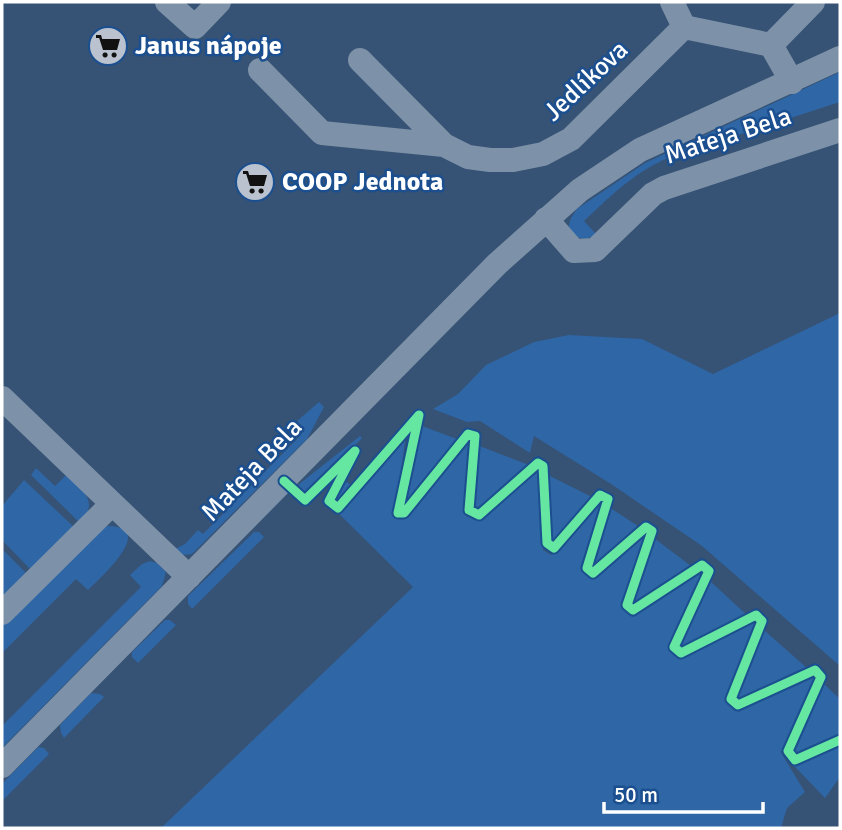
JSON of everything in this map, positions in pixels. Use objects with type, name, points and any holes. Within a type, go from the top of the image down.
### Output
[{"type":"street","points":[[167,2],[195,27],[219,2]]},
{"type":"street","points":[[672,2],[684,27],[771,45],[792,82]]},
{"type":"street","points":[[771,45],[813,2]]},
{"type":"street","name":"Jedlíkova","points":[[360,60],[444,145],[468,157],[513,160],[554,150],[571,139],[684,27]]},
{"type":"street","name":"Mateja Bela","points":[[2,766],[435,328],[546,219],[580,190],[640,150],[840,58]]},
{"type":"street","points":[[260,70],[322,133],[444,145]]},
{"type":"street","name":"Mateja Bela","points":[[546,219],[573,251],[595,250],[653,194],[664,188],[840,130]]},
{"type":"street","points":[[2,398],[188,577]]},
{"type":"street","points":[[2,613],[111,505]]},
{"type":"shaded area","points":[[840,72],[840,102],[657,163],[634,177],[584,221],[597,235],[585,239],[575,237],[568,228],[577,209],[645,163]]},
{"type":"shaded area","points":[[840,313],[840,666],[702,546],[611,484],[534,436],[530,453],[480,421],[467,422],[433,409],[458,394],[486,365],[534,342],[569,335],[642,339],[713,374]]},
{"type":"shaded area","points":[[319,402],[324,407],[307,439],[192,554],[183,555],[173,550],[185,544],[198,530],[203,534],[299,437],[304,429],[297,421]]},
{"type":"shaded area","points":[[422,426],[457,439],[410,500],[406,499]]},
{"type":"shaded area","points":[[406,435],[395,514],[400,518],[407,517],[465,442],[469,444],[466,516],[479,520],[535,471],[540,473],[543,550],[551,555],[597,504],[600,505],[580,569],[591,578],[642,534],[645,536],[623,606],[632,615],[699,574],[701,576],[669,648],[678,657],[752,622],[756,626],[725,699],[735,709],[811,677],[814,679],[784,752],[780,751],[805,792],[787,808],[781,828],[161,828],[413,587],[323,498],[343,480],[358,489]]},
{"type":"shaded area","points":[[360,436],[362,438],[306,494],[298,485]]},
{"type":"shaded area","points":[[477,445],[529,465],[480,509],[474,507]]},
{"type":"shaded area","points":[[36,468],[55,486],[66,475],[83,491],[89,508],[80,523],[31,475]]},
{"type":"shaded area","points":[[548,475],[592,497],[554,542],[550,540]]},
{"type":"shaded area","points":[[24,480],[75,528],[32,571],[2,540],[2,506]]},
{"type":"shaded area","points":[[609,507],[638,526],[593,566],[590,565]]},
{"type":"shaded area","points":[[108,526],[122,529],[128,535],[127,544],[113,565],[88,590],[76,579],[2,653],[2,624],[98,529]]},
{"type":"shaded area","points":[[254,532],[259,532],[264,537],[192,609],[188,604],[188,596]]},
{"type":"shaded area","points":[[654,538],[691,566],[635,604],[632,602]]},
{"type":"shaded area","points":[[2,549],[28,575],[2,601]]},
{"type":"shaded area","points":[[150,561],[157,563],[166,572],[162,586],[2,748],[2,726],[141,587],[130,575],[142,564]]},
{"type":"shaded area","points":[[709,580],[748,616],[681,649],[677,645]]},
{"type":"shaded area","points":[[165,620],[176,625],[138,663],[132,657],[132,652]]},
{"type":"shaded area","points":[[764,630],[808,669],[740,700],[737,696]]},
{"type":"shaded area","points":[[823,683],[840,699],[840,736],[796,756],[793,752]]},
{"type":"shaded area","points":[[91,693],[104,697],[64,738],[60,725]]},
{"type":"shaded area","points":[[840,745],[840,777],[825,798],[794,766]]},
{"type":"shaded area","points":[[38,747],[44,748],[49,754],[2,801],[2,784]]},
{"type":"cycle path","points":[[284,481],[305,500],[355,451],[329,501],[338,508],[419,415],[398,513],[404,513],[468,434],[475,436],[469,510],[479,515],[538,463],[543,466],[547,543],[554,548],[600,495],[608,499],[587,568],[593,573],[646,527],[652,531],[627,605],[633,610],[702,565],[709,571],[674,647],[681,653],[756,615],[762,621],[731,699],[738,705],[815,670],[821,677],[788,751],[795,760],[840,740]]},
{"type":"place","name":"Janus nápoje","points":[[108,46]]},
{"type":"place","name":"COOP Jednota","points":[[255,182]]}]
